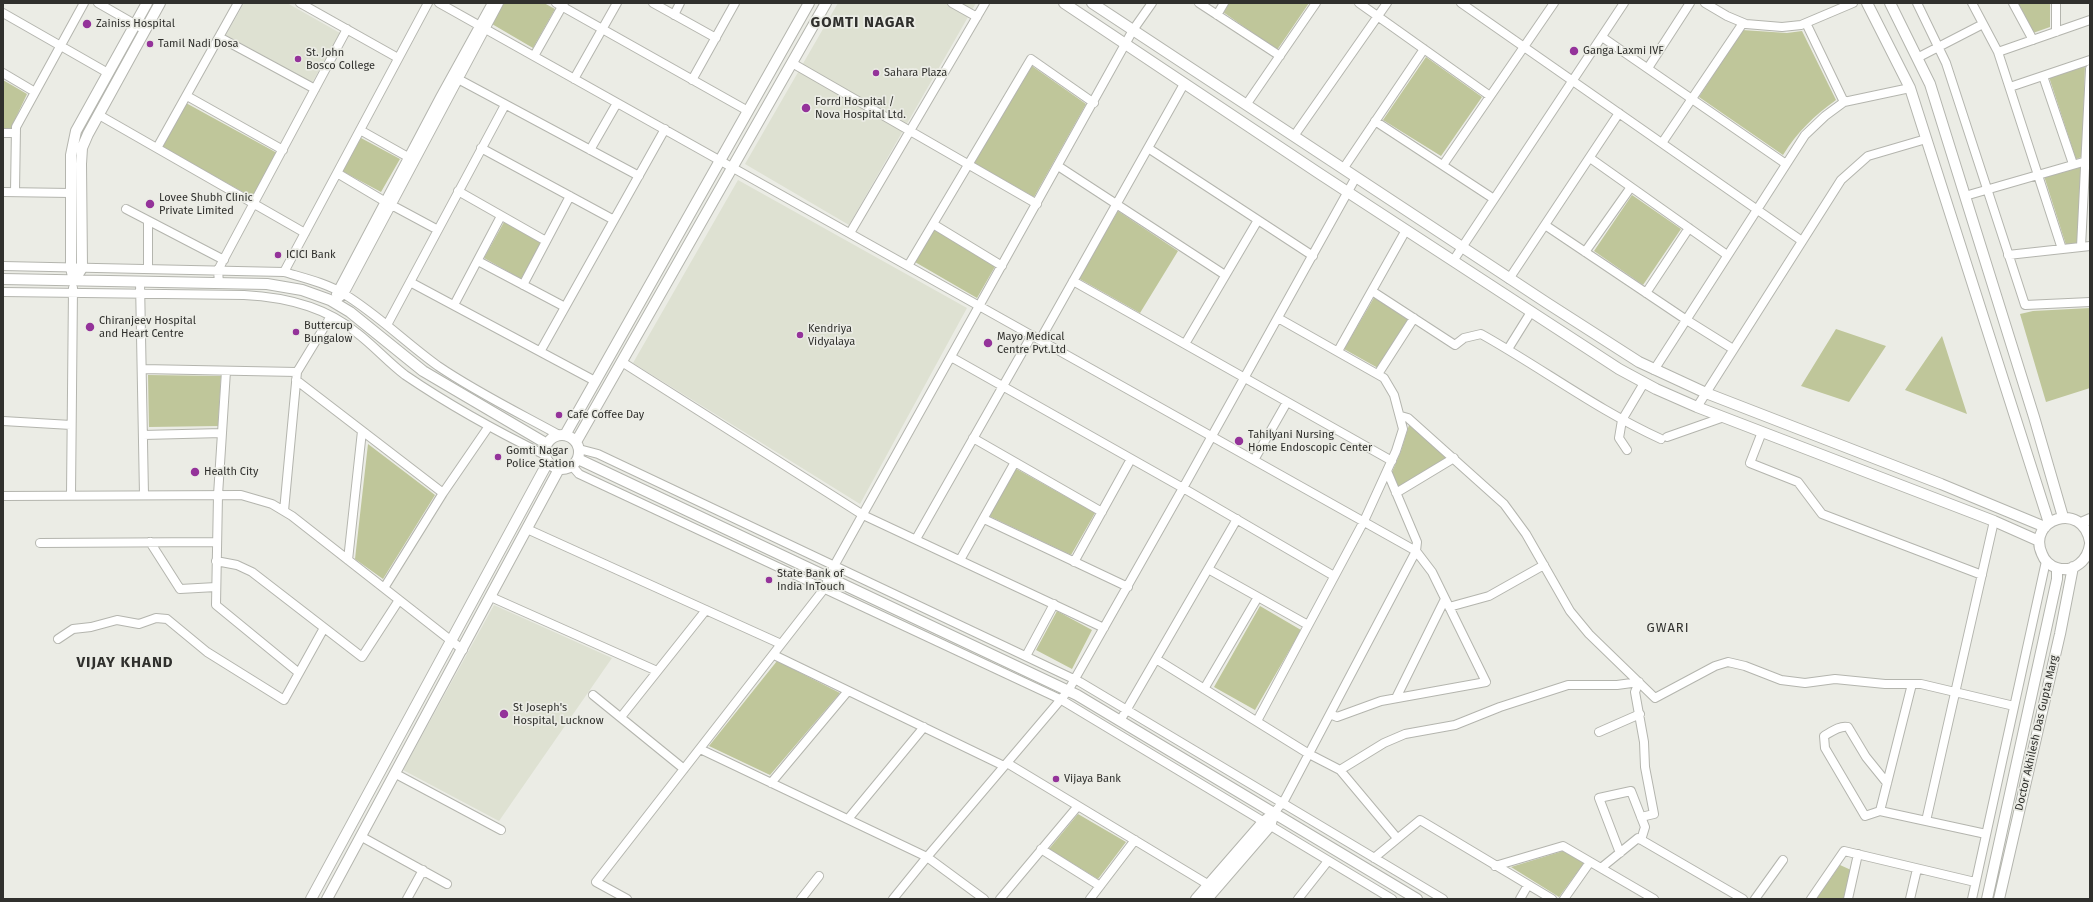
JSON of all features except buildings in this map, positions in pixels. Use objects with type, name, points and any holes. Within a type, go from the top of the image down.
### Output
[{"type":"street","points":[[15,192],[16,127],[84,3]]},
{"type":"street","points":[[98,3],[145,30]]},
{"type":"street","points":[[71,495],[74,281],[71,268],[71,155],[76,131],[147,3]]},
{"type":"street","points":[[74,281],[82,268],[82,148],[160,3]]},
{"type":"street","points":[[157,148],[238,3]]},
{"type":"street","points":[[300,3],[398,58]]},
{"type":"street","points":[[284,272],[428,3]]},
{"type":"street","points":[[439,3],[1416,551],[1432,572],[1486,682],[1381,701],[1337,716],[1330,714]]},
{"type":"street","points":[[321,311],[341,292],[388,203],[458,80],[492,3]]},
{"type":"street","points":[[388,203],[408,157],[482,27],[499,3]]},
{"type":"street","points":[[574,78],[617,3]]},
{"type":"street","points":[[653,3],[716,38]]},
{"type":"street","points":[[674,15],[680,3]]},
{"type":"street","points":[[692,80],[735,3]]},
{"type":"street","points":[[546,444],[562,435],[595,381],[808,3]]},
{"type":"street","points":[[327,899],[463,650],[559,469],[576,454],[622,362],[826,3]]},
{"type":"street","points":[[952,3],[976,17]]},
{"type":"street","points":[[850,233],[985,3]]},
{"type":"street","points":[[1064,3],[1453,261],[1619,369],[1644,383],[1697,407],[1994,521],[2039,541]]},
{"type":"street","points":[[1092,3],[1510,279],[1654,370],[1706,393],[2047,525]]},
{"type":"street","points":[[627,899],[596,882],[824,589],[834,566],[1094,103],[1133,30],[1152,3]]},
{"type":"street","points":[[1199,3],[1280,56]]},
{"type":"street","points":[[1217,15],[1224,3]]},
{"type":"street","points":[[1246,105],[1316,3]]},
{"type":"street","points":[[1359,3],[1490,96]]},
{"type":"street","points":[[1294,136],[1387,3]]},
{"type":"street","points":[[1461,3],[1802,241]]},
{"type":"street","points":[[1443,165],[1554,3]]},
{"type":"street","points":[[1453,261],[1624,3]]},
{"type":"street","points":[[1648,68],[1690,3]]},
{"type":"street","points":[[1706,3],[1727,16],[1743,23],[1782,28],[1806,23],[1853,3]]},
{"type":"street","points":[[1867,3],[1910,88],[2047,525]]},
{"type":"street","points":[[1890,3],[1930,84],[2063,517]]},
{"type":"street","points":[[1917,3],[1946,63],[2008,255],[2026,305],[2090,302]]},
{"type":"street","points":[[1972,3],[1998,52],[2039,174],[2062,249]]},
{"type":"street","points":[[2012,3],[2033,40]]},
{"type":"street","points":[[2056,3],[2056,32]]},
{"type":"street","points":[[534,56],[560,4],[748,111]]},
{"type":"street","points":[[3,13],[108,73]]},
{"type":"street","points":[[1998,52],[2090,20]]},
{"type":"street","points":[[1662,143],[1743,23]]},
{"type":"street","points":[[1806,23],[1844,102]]},
{"type":"street","points":[[1917,58],[1983,24]]},
{"type":"street","points":[[219,283],[218,270],[347,29]]},
{"type":"street","points":[[219,37],[315,89]]},
{"type":"street","points":[[1602,37],[1786,164]]},
{"type":"street","points":[[1343,169],[1424,49]]},
{"type":"street","points":[[908,266],[1031,59],[1094,103]]},
{"type":"street","points":[[2010,87],[2090,60]]},
{"type":"street","points":[[792,63],[1037,204]]},
{"type":"street","points":[[2081,247],[2088,160],[2090,69]]},
{"type":"street","points":[[3,74],[35,92]]},
{"type":"street","points":[[2043,76],[2074,164]]},
{"type":"street","points":[[458,80],[638,176]]},
{"type":"street","points":[[1040,340],[1184,84]]},
{"type":"street","points":[[1654,370],[1685,319],[1805,135],[1825,116],[1844,102],[1910,88]]},
{"type":"street","points":[[187,96],[283,150]]},
{"type":"street","points":[[590,150],[617,103]]},
{"type":"street","points":[[387,325],[505,105]]},
{"type":"street","points":[[1510,279],[1619,113]]},
{"type":"street","points":[[99,115],[305,233]]},
{"type":"street","points":[[1375,121],[1494,200]]},
{"type":"street","points":[[541,350],[665,129]]},
{"type":"street","points":[[360,130],[408,157]]},
{"type":"street","points":[[3,133],[16,133]]},
{"type":"street","points":[[1697,407],[1732,349],[1841,180],[1868,156],[1926,139]]},
{"type":"street","points":[[481,148],[614,220]]},
{"type":"street","points":[[1148,148],[1313,256]]},
{"type":"street","points":[[1590,158],[1728,255]]},
{"type":"street","points":[[1965,196],[2088,160]]},
{"type":"street","points":[[1058,166],[1225,275]]},
{"type":"street","points":[[337,173],[438,230]]},
{"type":"street","points":[[893,899],[926,857],[1068,691],[1184,488],[1356,177]]},
{"type":"street","points":[[1585,252],[1631,187]]},
{"type":"street","points":[[3,192],[71,193]]},
{"type":"street","points":[[458,192],[546,241]]},
{"type":"street","points":[[523,285],[570,196]]},
{"type":"street","points":[[126,209],[224,260]]},
{"type":"street","points":[[454,305],[501,216]]},
{"type":"street","points":[[1185,344],[1258,220]]},
{"type":"street","points":[[148,221],[148,269]]},
{"type":"street","points":[[933,224],[1002,266]]},
{"type":"street","points":[[1545,225],[1732,349]]},
{"type":"street","points":[[1646,293],[1689,228]]},
{"type":"street","points":[[1338,351],[1406,230]]},
{"type":"street","points":[[2008,255],[2090,246]]},
{"type":"street","points":[[478,261],[565,307]]},
{"type":"street","points":[[3,266],[284,272],[313,280],[341,292],[387,325],[437,365],[562,435],[576,454],[830,578],[1068,691],[1417,899]]},
{"type":"street","points":[[3,279],[268,284],[302,290],[331,301],[350,312],[423,371],[546,444]]},
{"type":"street","points":[[1073,281],[1392,460]]},
{"type":"street","points":[[140,282],[144,495]]},
{"type":"street","points":[[410,282],[541,350],[595,381]]},
{"type":"street","points":[[1372,291],[1455,345],[1464,338],[1481,334],[1508,349],[1622,420],[1664,438],[1724,417]]},
{"type":"street","points":[[3,292],[274,296],[308,305],[341,320],[405,374],[489,426],[547,459],[559,469]]},
{"type":"street","points":[[1508,349],[1532,312]]},
{"type":"street","points":[[284,511],[296,376],[331,316]]},
{"type":"street","points":[[1256,721],[1364,521],[1392,460],[1403,429],[1401,416],[1394,395],[1384,378],[1278,318]]},
{"type":"street","points":[[1378,374],[1414,318]]},
{"type":"street","points":[[916,539],[1032,335]]},
{"type":"street","points":[[951,357],[1184,488],[1334,576]]},
{"type":"street","points":[[622,362],[863,515],[1104,628]]},
{"type":"street","points":[[142,369],[226,371],[296,376],[362,431],[443,493]]},
{"type":"street","points":[[226,371],[218,495],[216,605],[299,673]]},
{"type":"street","points":[[1627,450],[1619,438],[1622,420],[1644,383]]},
{"type":"street","points":[[1254,460],[1287,402]]},
{"type":"street","points":[[1401,416],[1408,418],[1504,504],[1526,534],[1570,611],[1589,634],[1655,698],[1715,666],[1728,662],[1745,666],[1781,680],[1804,683],[1835,679],[1885,684],[1921,684],[2014,706]]},
{"type":"street","points":[[3,421],[71,425]]},
{"type":"street","points":[[384,588],[443,493],[489,426]]},
{"type":"street","points":[[348,560],[362,431]]},
{"type":"street","points":[[1762,432],[1750,463],[1798,482],[1822,514],[1982,575]]},
{"type":"street","points":[[143,435],[222,433]]},
{"type":"street","points":[[973,438],[1102,512]]},
{"type":"street","points":[[311,899],[451,641],[547,459],[546,444]]},
{"type":"street","points":[[576,454],[598,454],[1075,679],[1443,899]]},
{"type":"street","points":[[576,454],[579,474],[1060,699],[1392,899]]},
{"type":"street","points":[[1396,493],[1454,458]]},
{"type":"street","points":[[1074,562],[1131,459]]},
{"type":"street","points":[[960,560],[1015,462]]},
{"type":"street","points":[[1207,899],[1282,804],[1416,551],[1417,542],[1387,471]]},
{"type":"street","points":[[3,496],[241,495],[272,504],[284,511],[463,650]]},
{"type":"street","points":[[2063,517],[2085,521],[2089,547],[2073,567],[2057,568],[2046,561],[2042,555],[2039,541],[2047,525],[2063,517]]},
{"type":"street","points":[[984,519],[1128,587]]},
{"type":"street","points":[[1120,721],[1237,519]]},
{"type":"street","points":[[1926,821],[1994,521]]},
{"type":"street","points":[[527,529],[781,644]]},
{"type":"street","points":[[150,542],[180,589],[216,587]]},
{"type":"street","points":[[40,543],[216,542]]},
{"type":"street","points":[[216,561],[237,565],[252,572],[362,657],[399,600]]},
{"type":"street","points":[[1972,899],[2046,561]]},
{"type":"street","points":[[1449,607],[1489,596],[1544,565]]},
{"type":"street","name":"Doctor Akhilesh Das Gupta Marg","points":[[1999,899],[2058,642],[2073,567]]},
{"type":"street","name":"Doctor Akhilesh Das Gupta Marg","points":[[1987,899],[2057,579],[2057,568]]},
{"type":"street","points":[[1208,569],[1308,625]]},
{"type":"street","points":[[491,597],[657,672]]},
{"type":"street","points":[[1204,688],[1258,597]]},
{"type":"street","points":[[1396,698],[1445,599]]},
{"type":"street","points":[[1026,656],[1054,604]]},
{"type":"street","points":[[621,717],[706,610]]},
{"type":"street","points":[[58,638],[73,629],[91,627],[117,620],[139,624],[156,618],[167,619],[207,652],[284,700],[324,628]]},
{"type":"street","points":[[774,655],[1005,764],[1209,885]]},
{"type":"street","points":[[1156,659],[1309,754],[1340,770],[1398,838]]},
{"type":"street","points":[[1639,682],[1634,692],[1640,714],[1644,742],[1645,767],[1654,814],[1641,817]]},
{"type":"street","points":[[1340,770],[1384,743],[1405,734],[1455,725],[1500,707],[1568,685],[1617,685],[1639,682]]},
{"type":"street","points":[[1880,811],[1912,684]]},
{"type":"street","points":[[771,783],[848,691]]},
{"type":"street","points":[[593,695],[684,769]]},
{"type":"street","points":[[1599,732],[1640,714]]},
{"type":"street","points":[[1887,783],[1866,757],[1848,727],[1844,726],[1838,728],[1824,736],[1825,748],[1865,816],[1880,811],[1986,834]]},
{"type":"street","points":[[848,819],[924,727]]},
{"type":"street","points":[[700,749],[926,857],[984,899]]},
{"type":"street","points":[[396,774],[501,830]]},
{"type":"street","points":[[1620,853],[1599,798],[1631,791],[1645,828],[1641,840]]},
{"type":"street","points":[[1000,899],[1078,806]]},
{"type":"street","points":[[1374,858],[1420,820],[1552,899]]},
{"type":"street","points":[[1196,899],[1267,824]]},
{"type":"street","points":[[362,837],[447,884]]},
{"type":"street","points":[[1601,868],[1638,838],[1743,899]]},
{"type":"street","points":[[1090,899],[1135,840]]},
{"type":"street","points":[[1495,866],[1563,846],[1654,899]]},
{"type":"street","points":[[1041,849],[1100,886]]},
{"type":"street","points":[[1811,899],[1844,851],[1975,882]]},
{"type":"street","points":[[1848,899],[1858,854]]},
{"type":"street","points":[[1755,899],[1783,860]]},
{"type":"street","points":[[1298,899],[1328,861]]},
{"type":"street","points":[[1564,899],[1590,862]]},
{"type":"street","points":[[1910,899],[1917,868]]},
{"type":"street","points":[[407,899],[423,870]]},
{"type":"street","points":[[801,899],[819,876]]},
{"type":"street","points":[[1520,899],[1528,885]]},
{"type":"shaded area","name":"St. John Bosco College","points":[[244,3],[287,3],[340,33],[312,83],[226,35]]},
{"type":"shaded area","points":[[838,3],[976,3],[849,225],[745,164]]},
{"type":"shaded area","name":"Kendriya Vidyalaya","points":[[738,180],[967,308],[860,504],[633,363]]},
{"type":"shaded area","name":"St Joseph's Hospital, Lucknow","points":[[494,605],[612,658],[499,821],[403,770]]},
{"type":"green space","points":[[504,3],[544,3],[555,9],[533,48],[492,24]]},
{"type":"green space","points":[[1229,3],[1309,3],[1277,50],[1223,12]]},
{"type":"green space","points":[[2017,3],[2050,3],[2050,27],[2033,33]]},
{"type":"green space","points":[[1742,30],[1787,33],[1802,31],[1836,100],[1806,125],[1783,155],[1699,97]]},
{"type":"green space","points":[[1426,57],[1482,97],[1441,156],[1383,120]]},
{"type":"green space","points":[[2085,65],[2082,157],[2076,159],[2049,77]]},
{"type":"green space","points":[[1032,66],[1086,104],[1034,197],[974,163]]},
{"type":"green space","points":[[3,80],[27,94],[11,128],[3,128]]},
{"type":"green space","points":[[186,103],[277,153],[252,197],[162,147]]},
{"type":"green space","points":[[361,138],[400,159],[381,192],[342,171]]},
{"type":"green space","points":[[2082,166],[2077,246],[2067,248],[2044,176]]},
{"type":"green space","points":[[1632,195],[1681,229],[1643,285],[1594,251]]},
{"type":"green space","points":[[1118,211],[1178,251],[1140,313],[1078,278]]},
{"type":"green space","points":[[504,222],[541,243],[521,279],[484,258]]},
{"type":"green space","points":[[935,227],[997,263],[977,298],[915,262]]},
{"type":"green space","points":[[1375,296],[1409,320],[1378,368],[1344,349]]},
{"type":"green space","points":[[2090,308],[2090,388],[2046,402],[2020,314],[2033,311]]},
{"type":"green space","points":[[1836,329],[1886,346],[1849,402],[1801,386]]},
{"type":"green space","points":[[1942,336],[1967,414],[1905,390]]},
{"type":"green space","points":[[148,375],[221,376],[218,426],[149,427]]},
{"type":"green space","points":[[1409,425],[1447,458],[1398,488],[1392,472],[1401,451]]},
{"type":"green space","points":[[368,444],[435,495],[383,579],[355,559]]},
{"type":"green space","points":[[1015,468],[1095,513],[1071,555],[989,516]]},
{"type":"green space","points":[[1260,606],[1301,630],[1255,710],[1214,687]]},
{"type":"green space","points":[[1057,611],[1092,630],[1072,669],[1036,650]]},
{"type":"green space","points":[[777,661],[840,693],[770,775],[709,746]]},
{"type":"green space","points":[[1078,814],[1126,842],[1098,879],[1049,849]]},
{"type":"green space","points":[[1563,851],[1584,863],[1559,897],[1511,867]]},
{"type":"green space","points":[[1840,865],[1851,870],[1844,899],[1816,899]]},
{"type":"place","name":"Zainiss Hospital","points":[[87,24]]},
{"type":"place","name":"Tamil Nadi Dosa","points":[[150,44]]},
{"type":"place","name":"Ganga Laxmi IVF","points":[[1574,51]]},
{"type":"place","name":"St. John Bosco College","points":[[298,59]]},
{"type":"place","name":"Sahara Plaza","points":[[876,73]]},
{"type":"place","name":"Forrd Hospital / Nova Hospital Ltd.","points":[[806,108]]},
{"type":"place","name":"Lovee Shubh Clinic Private Limited","points":[[150,204]]},
{"type":"place","name":"ICICI Bank","points":[[278,255]]},
{"type":"place","name":"Chiranjeev Hospital and Heart Centre","points":[[90,327]]},
{"type":"place","name":"Buttercup Bungalow","points":[[296,332]]},
{"type":"place","name":"Kendriya Vidyalaya","points":[[800,335]]},
{"type":"place","name":"Mayo Medical Centre Pvt.Ltd","points":[[988,343]]},
{"type":"place","name":"Cafe Coffee Day","points":[[559,415]]},
{"type":"place","name":"Tahilyani Nursing Home Endoscopic Center","points":[[1239,441]]},
{"type":"place","name":"Gomti Nagar Police Station","points":[[498,457]]},
{"type":"place","name":"Health City","points":[[195,472]]},
{"type":"place","name":"State Bank of India InTouch","points":[[769,580]]},
{"type":"place","name":"St Joseph's Hospital, Lucknow","points":[[504,714]]},
{"type":"place","name":"Vijaya Bank","points":[[1056,779]]},
{"type":"district","name":"GOMTI NAGAR","points":[[863,23]]},
{"type":"district","name":"GWARI","points":[[1668,628]]},
{"type":"district","name":"VIJAY KHAND","points":[[125,663]]}]
